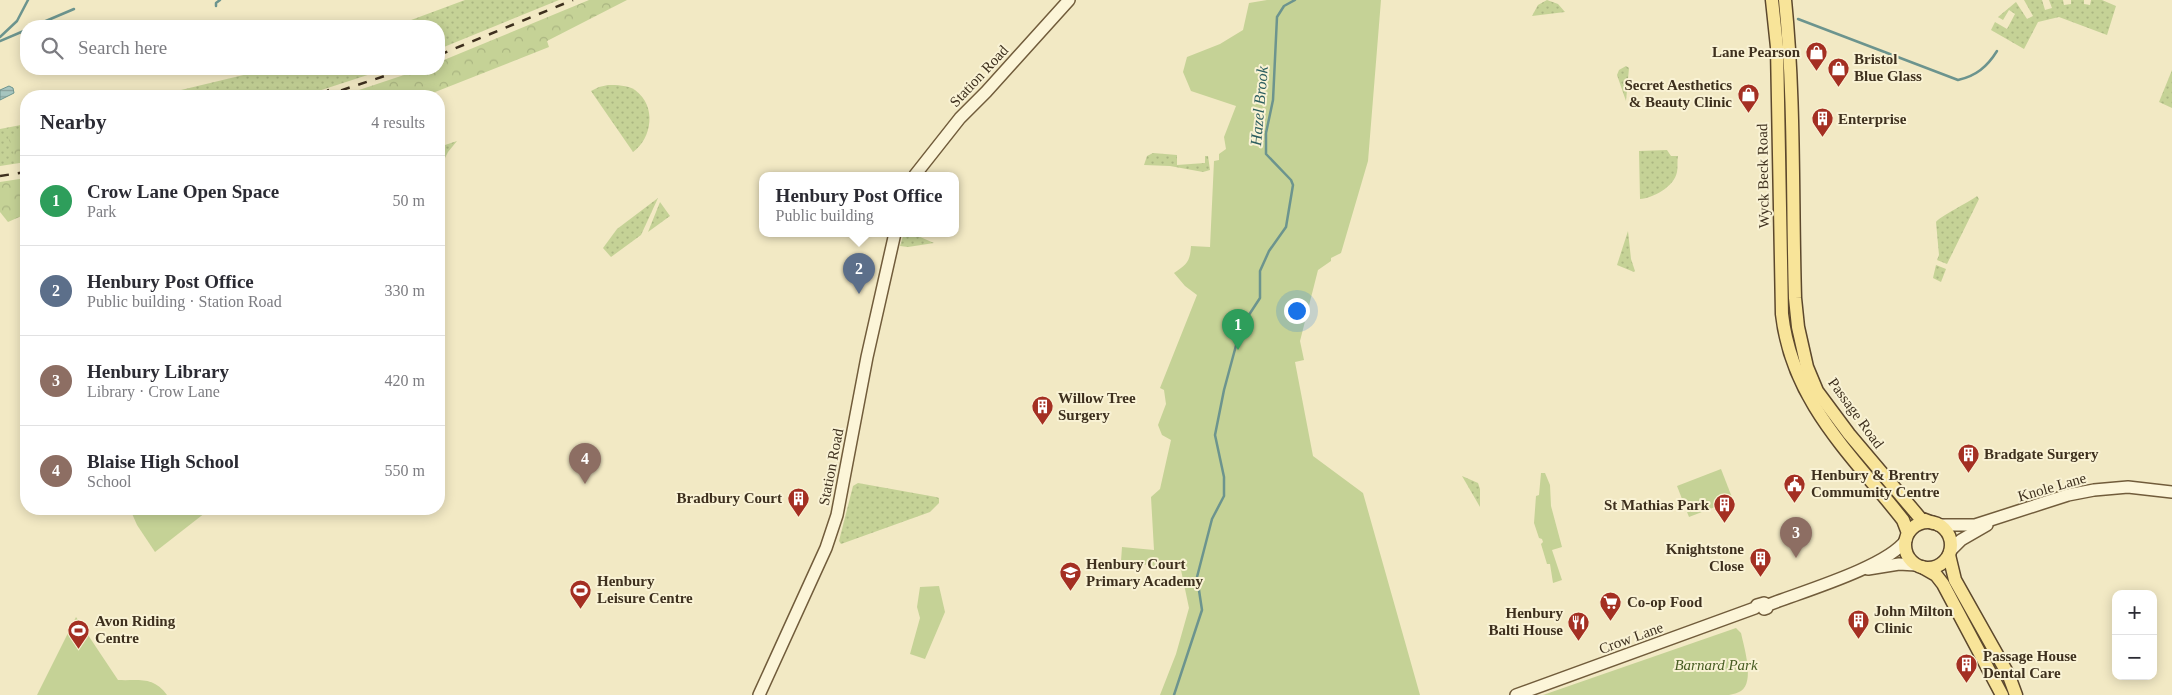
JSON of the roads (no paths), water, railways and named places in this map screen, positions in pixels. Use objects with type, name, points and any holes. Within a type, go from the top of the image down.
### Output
[{"type":"main road","name":"Wyck Beck Road","points":[[1772,0],[1777,47],[1782,314],[1789,350]]},
{"type":"main road","name":"Wyck Beck Road","points":[[1785,0],[1789,45],[1795,298],[1798,328]]},
{"type":"main road","name":"Passage Road","points":[[1798,328],[1807,367],[1817,391],[1834,415],[1911,508],[1920,518],[1936,524]]},
{"type":"main road","name":"Passage Road","points":[[1789,350],[1798,377],[1824,424],[1903,520],[1907,536]]},
{"type":"main road","points":[[2002,695],[1943,584],[1936,575],[1919,566],[1907,555],[1905,544],[1907,536],[1915,526],[1927,522],[1936,524],[1948,534],[1950,542],[1949,553],[1955,580],[2008,676],[2016,695]]},
{"type":"main road","points":[[1919,566],[1930,568],[1940,564],[1949,553]]},
{"type":"street","name":"Station Road","points":[[917,172],[960,118],[1069,0]]},
{"type":"street","name":"Station Road","points":[[759,695],[826,548],[837,515],[867,357],[894,237]]},
{"type":"street","name":"Knole Lane","points":[[1936,524],[1975,525],[2068,496],[2094,490],[2128,487],[2172,492]]},
{"type":"street","name":"Knole Lane","points":[[1949,553],[1961,540],[2000,518]]},
{"type":"street","name":"Crow Lane","points":[[1516,695],[1755,608],[1757,605],[1764,603],[1768,605],[1859,571],[1896,551],[1907,536]]},
{"type":"street","name":"Crow Lane","points":[[1859,571],[1899,564],[1919,566]]},
{"type":"water","points":[[9,86],[13,88],[14,93],[0,100],[0,90]]},
{"type":"waterway","points":[[0,37],[17,21],[28,0]]},
{"type":"waterway","points":[[216,6],[216,3],[220,0]]},
{"type":"waterway","name":"Hazel Brook","points":[[1174,695],[1202,610],[1197,577],[1212,519],[1224,496],[1224,477],[1215,435],[1224,390],[1241,327],[1260,298],[1260,271],[1269,251],[1286,227],[1293,185],[1291,180],[1266,154],[1266,133],[1273,100],[1277,17],[1284,6],[1295,0]]},
{"type":"waterway","points":[[48,20],[74,9]]},
{"type":"waterway","points":[[1798,19],[1958,80],[1980,70],[1997,51]]},
{"type":"waterway","points":[[0,41],[20,33]]},
{"type":"railway","points":[[445,53],[573,0]]},
{"type":"railway","points":[[342,90],[388,75]]},
{"type":"railway","points":[[0,176],[20,173]]},
{"type":"place","name":"Lane Pearson","points":[[1816,71]]},
{"type":"place","name":"Bristol Blue Glass","points":[[1838,87]]},
{"type":"place","name":"Secret Aesthetics & Beauty Clinic","points":[[1748,113]]},
{"type":"place","name":"Enterprise","points":[[1822,138]]},
{"type":"place","name":"Henbury Post Office","points":[[859,294]]},
{"type":"place","name":"Crow Lane Open Space","points":[[1238,350]]},
{"type":"place","name":"Willow Tree Surgery","points":[[1042,426]]},
{"type":"place","name":"Bradgate Surgery","points":[[1968,473]]},
{"type":"place","name":"Blaise High School","points":[[585,484]]},
{"type":"place","name":"Henbury & Brentry Commumity Centre","points":[[1795,503]]},
{"type":"place","name":"Bradbury Court","points":[[798,517]]},
{"type":"place","name":"St Mathias Park","points":[[1725,524]]},
{"type":"place","name":"Henbury Library","points":[[1796,558]]},
{"type":"place","name":"Knightstone Close","points":[[1760,577]]},
{"type":"place","name":"Henbury Court Primary Academy","points":[[1070,592]]},
{"type":"place","name":"Henbury Leisure Centre","points":[[581,609]]},
{"type":"place","name":"Co-op Food","points":[[1611,621]]},
{"type":"place","name":"John Milton Clinic","points":[[1858,639]]},
{"type":"place","name":"Henbury Balti House","points":[[1579,641]]},
{"type":"place","name":"Avon Riding Centre","points":[[79,649]]},
{"type":"place","name":"Passage House Dental Care","points":[[1967,684]]},
{"type":"park label","name":"Barnard Park","points":[[1716,665]]}]
